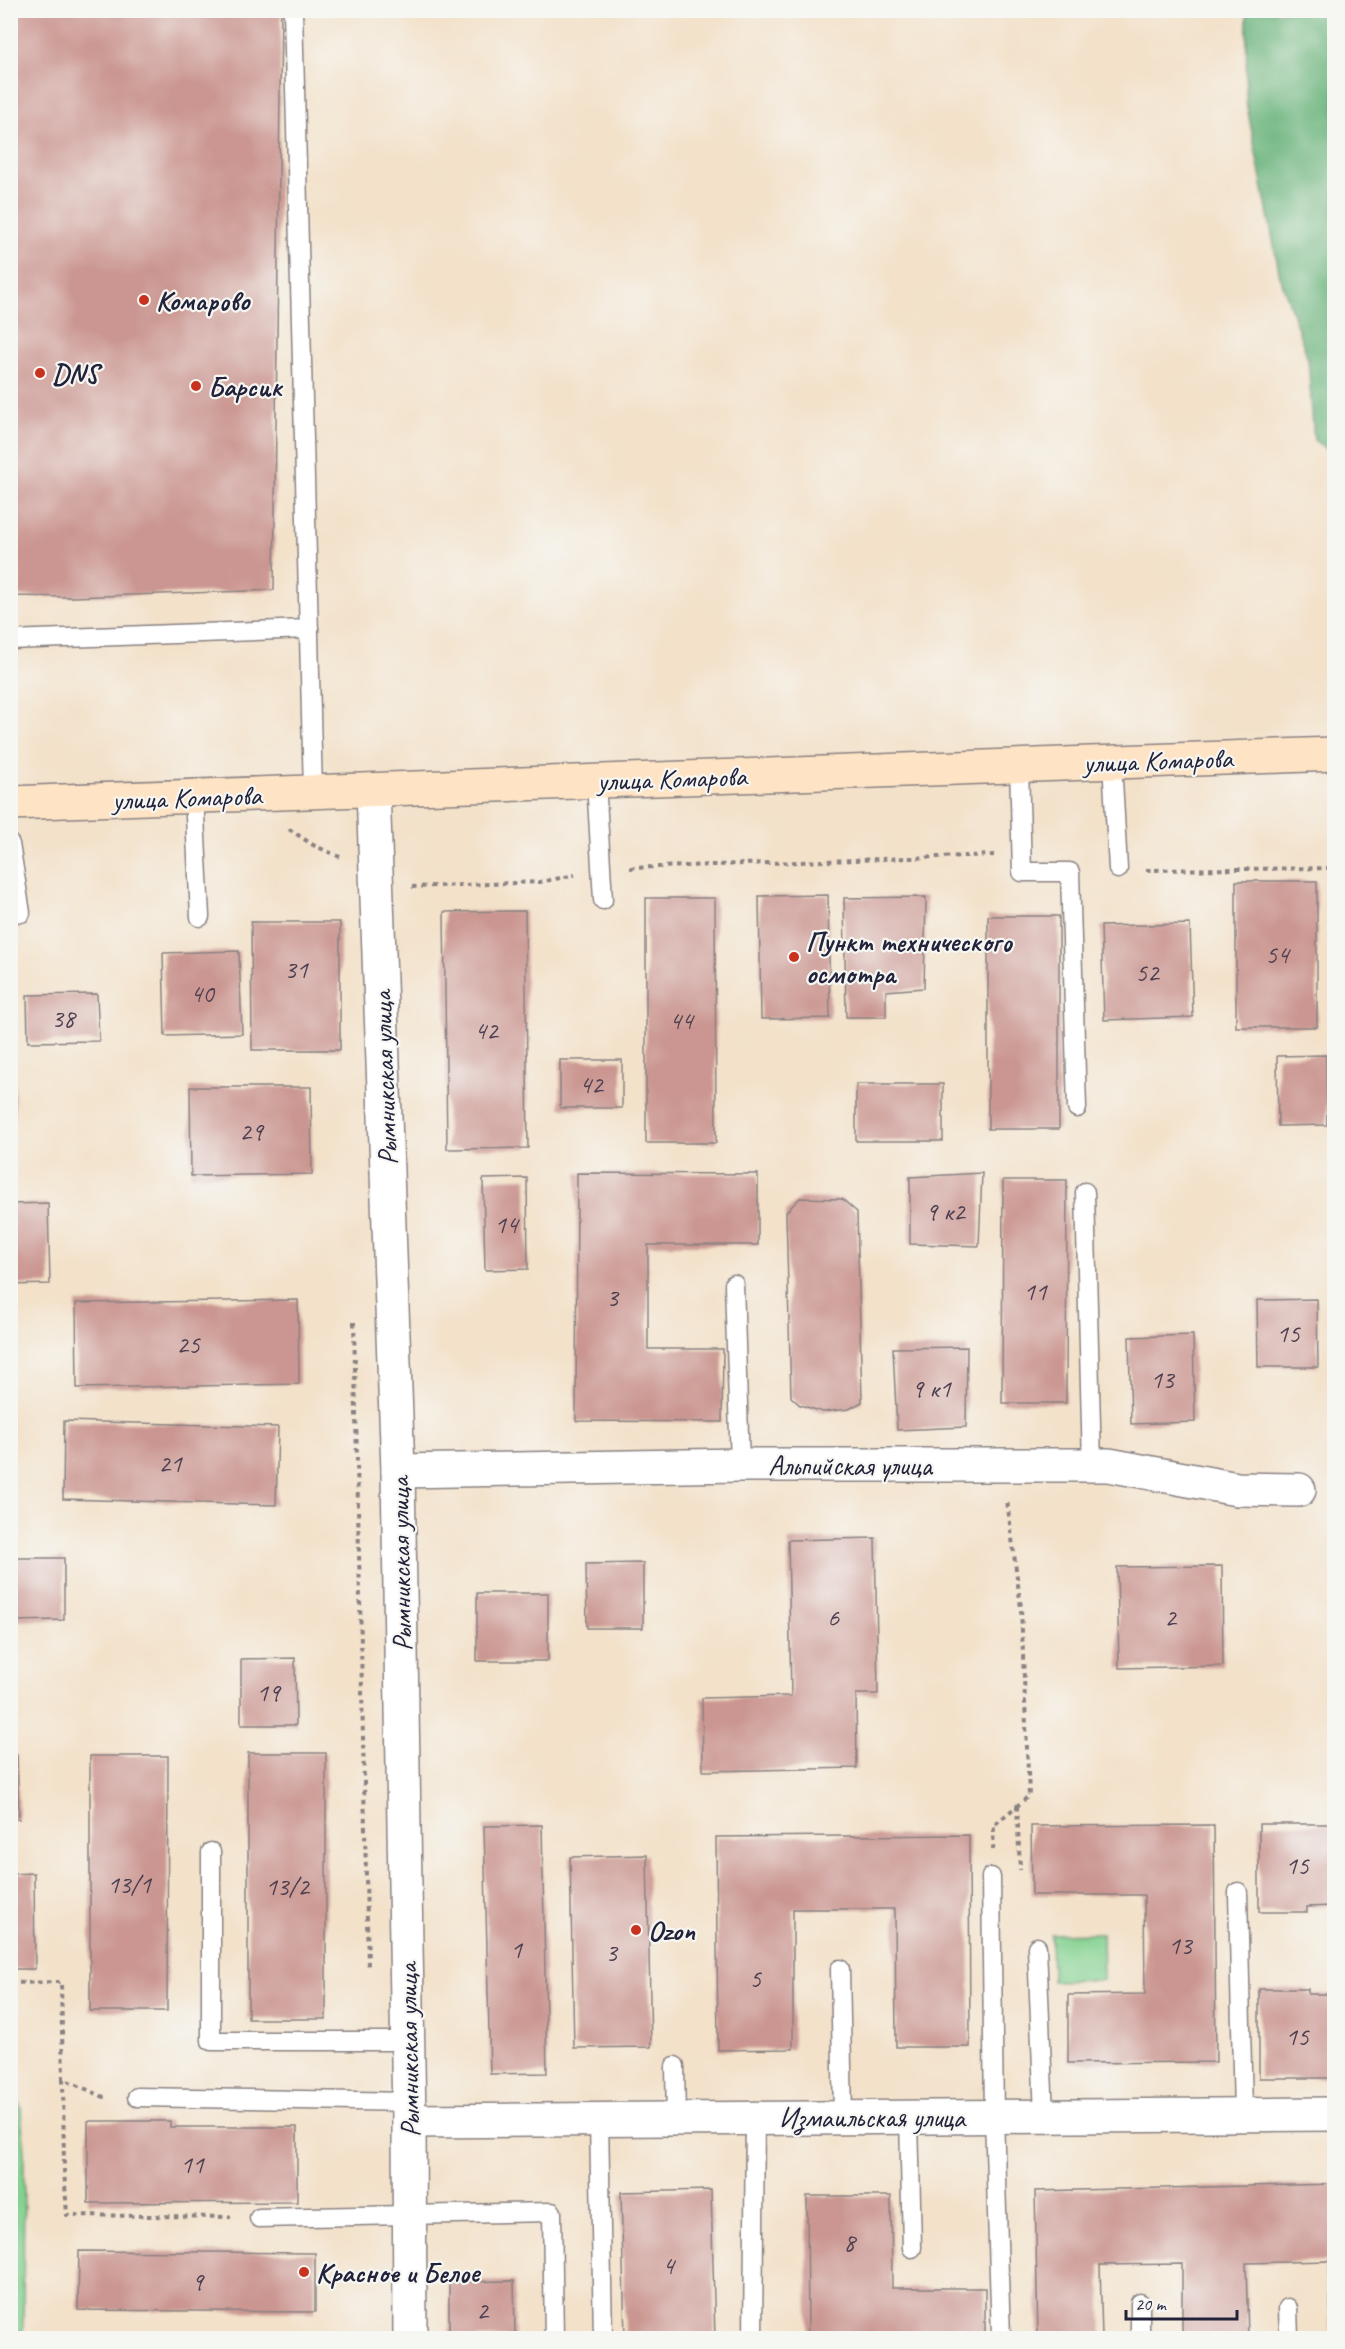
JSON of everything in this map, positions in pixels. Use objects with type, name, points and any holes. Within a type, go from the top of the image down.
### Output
[{"type":"street","name":"улица Комарова","points":[[10,803],[1335,754]]},
{"type":"street","name":"Рымникская улица","points":[[373,790],[398,1471],[409,2111],[410,2338]]},
{"type":"street","name":"Альпийская улица","points":[[398,1471],[740,1466],[1109,1465],[1237,1489],[1299,1490]]},
{"type":"street","name":"Измаильская улица","points":[[409,2111],[599,2119],[1335,2114]]},
{"type":"lane","points":[[293,10],[313,792]]},
{"type":"lane","points":[[10,640],[309,629]]},
{"type":"lane","points":[[1112,762],[1118,869]]},
{"type":"lane","points":[[1018,766],[1022,872],[1070,872],[1077,1108]]},
{"type":"lane","points":[[597,781],[603,900]]},
{"type":"lane","points":[[194,796],[200,917]]},
{"type":"lane","points":[[10,844],[21,913]]},
{"type":"lane","points":[[1085,1192],[1092,1465]]},
{"type":"lane","points":[[734,1284],[740,1466]]},
{"type":"lane","points":[[211,1852],[211,2041],[408,2041]]},
{"type":"lane","points":[[991,1877],[994,2116],[1001,2338]]},
{"type":"lane","points":[[1238,1892],[1243,2114]]},
{"type":"lane","points":[[1037,1947],[1044,2116]]},
{"type":"lane","points":[[840,1969],[843,2117]]},
{"type":"lane","points":[[675,2066],[676,2119]]},
{"type":"lane","points":[[137,2097],[409,2111]]},
{"type":"lane","points":[[909,2117],[912,2248]]},
{"type":"lane","points":[[753,2338],[755,2118]]},
{"type":"lane","points":[[599,2119],[603,2338]]},
{"type":"lane","points":[[259,2218],[552,2212],[554,2338]]},
{"type":"lane","points":[[1140,2304],[1140,2338]]},
{"type":"lane","points":[[1288,2308],[1288,2338]]},
{"type":"path","points":[[285,826],[376,880],[416,888],[540,882],[600,869],[1022,854]]},
{"type":"path","points":[[339,856],[339,868]]},
{"type":"path","points":[[1118,869],[1335,868]]},
{"type":"path","points":[[354,1316],[368,1969]]},
{"type":"path","points":[[991,1877],[994,1825],[1029,1796],[1021,1608],[1002,1466]]},
{"type":"path","points":[[10,1983],[61,1982],[64,2170],[68,2215],[259,2218]]},
{"type":"path","points":[[63,2079],[104,2097],[137,2097]]},
{"type":"green space","points":[[1247,11],[1334,11],[1334,454],[1314,440],[1308,359],[1280,276],[1246,102]]},
{"type":"green space","points":[[1102,1933],[1103,1980],[1052,1981],[1051,1934]]},
{"type":"green space","points":[[10,2081],[21,2108],[24,2152],[23,2338],[10,2338]]},
{"type":"building","name":"Комарово","points":[[10,10],[281,10],[274,590],[73,597],[10,596]]},
{"type":"building","points":[[1236,881],[1317,881],[1317,1027],[1236,1027]]},
{"type":"building","name":"Пункт технического осмотра","points":[[828,895],[830,1018],[761,1019],[759,896]]},
{"type":"building","points":[[926,897],[924,988],[886,991],[886,1017],[846,1017],[844,898]]},
{"type":"building","points":[[646,898],[715,898],[716,1143],[646,1143]]},
{"type":"building","points":[[525,911],[528,1148],[447,1149],[444,912]]},
{"type":"building","points":[[988,916],[1059,916],[1059,1129],[988,1129]]},
{"type":"building","points":[[251,922],[340,922],[340,1050],[252,1050]]},
{"type":"building","points":[[1190,924],[1193,1017],[1104,1020],[1101,926]]},
{"type":"building","points":[[239,951],[242,1034],[165,1036],[163,953]]},
{"type":"building","points":[[10,970],[13,970],[15,1119],[10,1119]]},
{"type":"building","points":[[97,994],[99,1041],[28,1042],[27,995]]},
{"type":"building","points":[[1326,1055],[1327,1125],[1278,1126],[1277,1056]]},
{"type":"building","points":[[560,1060],[622,1060],[622,1108],[560,1108]]},
{"type":"building","points":[[856,1084],[943,1084],[943,1141],[856,1141]]},
{"type":"building","points":[[190,1087],[311,1087],[312,1174],[191,1176]]},
{"type":"building","points":[[577,1173],[758,1174],[758,1245],[648,1245],[648,1349],[723,1349],[722,1422],[576,1421]]},
{"type":"building","points":[[982,1173],[979,1246],[910,1244],[910,1177]]},
{"type":"building","points":[[527,1178],[528,1269],[485,1270],[483,1179]]},
{"type":"building","points":[[1003,1180],[1067,1180],[1066,1403],[1002,1403]]},
{"type":"building","points":[[800,1198],[842,1199],[857,1212],[862,1402],[849,1409],[823,1412],[800,1405],[791,1397],[786,1212]]},
{"type":"building","points":[[48,1203],[50,1284],[10,1285],[10,1204]]},
{"type":"building","points":[[1317,1299],[1318,1367],[1258,1367],[1257,1300]]},
{"type":"building","points":[[298,1300],[299,1384],[77,1388],[76,1303]]},
{"type":"building","points":[[1193,1335],[1195,1422],[1131,1424],[1129,1337]]},
{"type":"building","points":[[967,1347],[966,1427],[897,1430],[893,1348]]},
{"type":"building","points":[[64,1421],[278,1427],[276,1505],[63,1499]]},
{"type":"building","points":[[875,1538],[878,1694],[856,1694],[857,1768],[703,1771],[702,1698],[791,1696],[788,1540]]},
{"type":"building","points":[[10,1558],[64,1558],[64,1620],[10,1621]]},
{"type":"building","points":[[643,1563],[643,1628],[587,1628],[586,1564]]},
{"type":"building","points":[[1222,1566],[1223,1666],[1119,1668],[1117,1567]]},
{"type":"building","points":[[477,1593],[548,1593],[548,1661],[477,1661]]},
{"type":"building","points":[[295,1658],[296,1725],[241,1725],[241,1659]]},
{"type":"building","points":[[248,1753],[326,1753],[326,2019],[248,2019]]},
{"type":"building","points":[[10,1755],[17,1755],[19,1819],[10,1819]]},
{"type":"building","points":[[90,1756],[168,1756],[167,2011],[90,2011]]},
{"type":"building","points":[[1259,1824],[1334,1824],[1334,1906],[1307,1907],[1307,1912],[1259,1912]]},
{"type":"building","points":[[542,1825],[547,2073],[490,2074],[484,1826]]},
{"type":"building","points":[[1214,1825],[1216,2062],[1068,2063],[1068,1995],[1145,1994],[1144,1895],[1032,1895],[1031,1826]]},
{"type":"building","points":[[969,1835],[970,2047],[896,2047],[895,1909],[793,1909],[793,2049],[718,2050],[716,1837]]},
{"type":"building","points":[[647,1855],[651,2047],[574,2048],[570,1857]]},
{"type":"building","points":[[34,1873],[35,1969],[10,1969],[10,1874]]},
{"type":"building","points":[[1259,1989],[1308,1989],[1308,1994],[1334,1994],[1334,2078],[1259,2078]]},
{"type":"building","points":[[88,2121],[170,2121],[170,2127],[297,2127],[297,2202],[88,2203]]},
{"type":"building","points":[[1334,2184],[1334,2338],[1331,2338],[1329,2261],[1246,2263],[1248,2338],[1182,2338],[1182,2264],[1100,2265],[1102,2338],[1038,2338],[1035,2191]]},
{"type":"building","points":[[711,2190],[715,2338],[625,2338],[621,2192]]},
{"type":"building","points":[[807,2196],[891,2196],[892,2288],[985,2288],[985,2338],[808,2338]]},
{"type":"building","points":[[79,2251],[315,2253],[315,2312],[78,2310]]},
{"type":"building","points":[[514,2281],[515,2338],[449,2338],[449,2282]]},
{"type":"place","name":"Комарово","points":[[144,300]]},
{"type":"place","name":"DNS","points":[[40,373]]},
{"type":"place","name":"Барсик","points":[[196,386]]},
{"type":"place","name":"Пункт технического осмотра","points":[[794,957]]},
{"type":"place","name":"Ozon","points":[[636,1930]]},
{"type":"place","name":"Красное и Белое","points":[[304,2272]]}]
